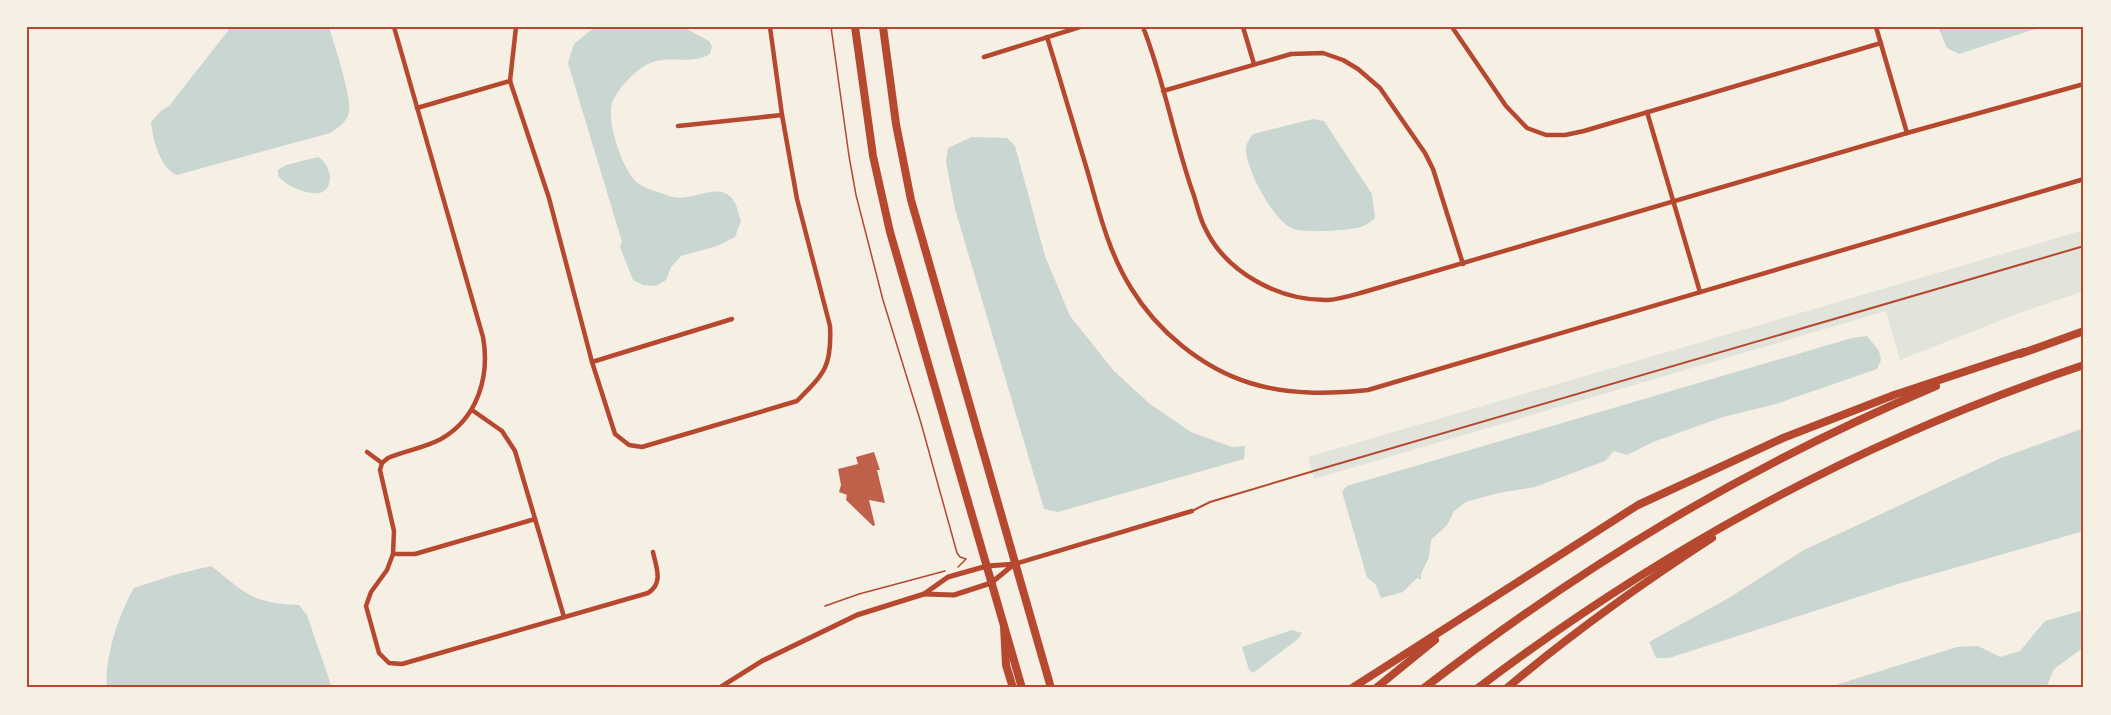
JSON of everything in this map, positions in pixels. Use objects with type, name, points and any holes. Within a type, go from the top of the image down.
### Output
[{"type":"highway","points":[[855,27],[873,156],[890,232],[1022,688]]},
{"type":"highway","points":[[883,27],[896,124],[910,200],[1051,688]]},
{"type":"highway","points":[[1352,688],[1638,505],[1783,438],[1894,395],[2084,331]]},
{"type":"highway","points":[[1425,688],[1560,588],[1633,541],[1718,491],[1863,418],[1943,383],[2024,352]]},
{"type":"highway","points":[[1478,688],[1542,640],[1614,592],[1724,525],[1800,484],[1935,421],[2084,365]]},
{"type":"highway","points":[[1508,688],[1543,657],[1654,575],[1800,484]]},
{"type":"highway","points":[[1376,688],[1462,618]]},
{"type":"highway","points":[[1004,626],[1006,664],[1013,688]]},
{"type":"street","points":[[394,27],[486,353],[484,376],[472,410],[459,425],[443,438],[396,454],[382,463],[380,477],[394,531],[393,554],[387,570],[370,592],[366,606],[380,653],[389,663],[402,664],[648,593],[655,589],[658,576],[653,552]]},
{"type":"street","points":[[516,27],[510,81],[549,198],[592,362],[615,434],[628,445],[642,447],[797,400],[815,383],[828,365],[831,346],[830,326],[797,199],[770,27]]},
{"type":"street","points":[[984,57],[1080,27]]},
{"type":"street","points":[[1143,27],[1188,180],[1205,228],[1216,246],[1254,280],[1283,293],[1305,299],[1331,300],[1364,292],[1907,133],[2084,84]]},
{"type":"street","points":[[1243,27],[1254,64]]},
{"type":"street","points":[[1452,27],[1506,106],[1527,128],[1546,135],[1565,135],[1881,43]]},
{"type":"street","points":[[1876,27],[1907,133]]},
{"type":"street","points":[[1047,37],[1102,221],[1114,256],[1131,288],[1156,322],[1184,347],[1218,369],[1250,383],[1294,392],[1330,394],[1368,390],[2084,179]]},
{"type":"street","points":[[1163,92],[1292,54],[1323,53],[1343,60],[1358,69],[1380,88],[1425,153],[1433,169],[1463,264]]},
{"type":"street","points":[[417,108],[510,81]]},
{"type":"street","points":[[1647,112],[1700,292]]},
{"type":"street","points":[[678,126],[782,115]]},
{"type":"street","points":[[592,362],[732,319]]},
{"type":"street","points":[[472,410],[493,423],[510,440],[515,451],[564,617]]},
{"type":"street","points":[[368,452],[382,463]]},
{"type":"street","points":[[719,688],[762,661],[811,636],[857,615],[924,594],[948,577],[987,566],[1015,564],[1192,511]]},
{"type":"street","points":[[393,554],[415,554],[536,519]]},
{"type":"street","points":[[924,594],[954,595],[992,584],[1015,564]]},
{"type":"lane","points":[[1192,511],[1210,502],[1307,473],[2084,246]]},
{"type":"path","points":[[831,27],[856,195],[883,300],[921,423],[957,553],[966,559],[957,567]]},
{"type":"path","points":[[825,606],[859,594],[946,570]]},
{"type":"shaded area","points":[[231,27],[329,27],[348,95],[348,116],[330,133],[177,175],[162,160],[151,122],[169,106]]},
{"type":"shaded area","points":[[595,27],[683,27],[709,41],[712,46],[710,54],[702,58],[658,61],[640,69],[622,86],[612,103],[612,127],[618,149],[628,170],[639,184],[676,198],[714,192],[727,194],[733,199],[741,221],[735,237],[717,246],[681,256],[671,267],[666,280],[656,286],[643,285],[633,280],[620,247],[622,242],[568,63],[574,44]]},
{"type":"shaded area","points":[[1938,27],[2041,27],[1959,54],[1947,48]]},
{"type":"shaded area","points":[[1313,119],[1324,121],[1372,194],[1375,219],[1366,225],[1329,231],[1294,229],[1286,225],[1269,205],[1255,180],[1246,147],[1253,134]]},
{"type":"shaded area","points":[[972,137],[1007,138],[1015,146],[1045,256],[1070,316],[1114,371],[1150,404],[1191,432],[1232,447],[1245,446],[1244,459],[1058,512],[1044,509],[955,209],[946,162],[948,148]]},
{"type":"shaded area","points":[[318,157],[325,163],[330,176],[329,185],[321,193],[298,189],[278,176],[278,170],[286,165]]},
{"type":"shaded area","points":[[2084,230],[2084,291],[2019,313],[1900,360],[1886,311],[1314,479],[1308,457]]},
{"type":"shaded area","points":[[1867,336],[1879,351],[1881,360],[1877,369],[1776,404],[1723,417],[1653,442],[1627,455],[1614,451],[1605,461],[1535,487],[1498,493],[1466,502],[1454,511],[1447,525],[1431,540],[1429,557],[1421,574],[1421,580],[1417,578],[1403,592],[1381,598],[1376,585],[1367,577],[1342,492],[1347,486],[1852,338]]},
{"type":"shaded area","points":[[2084,428],[2084,531],[1898,584],[1669,658],[1656,658],[1649,642],[1727,599],[1804,550],[2001,458]]},
{"type":"shaded area","points":[[211,566],[251,596],[271,602],[299,605],[307,615],[332,688],[107,688],[110,650],[123,610],[134,588]]},
{"type":"shaded area","points":[[2084,610],[2084,647],[2054,669],[2046,688],[1826,688],[1957,647],[1978,646],[2000,657],[2020,651],[2045,621]]},
{"type":"shaded area","points":[[1292,630],[1302,633],[1298,639],[1253,673],[1249,670],[1242,647]]},
{"type":"building","points":[[874,452],[880,470],[877,470],[885,503],[869,500],[875,525],[873,526],[846,500],[847,495],[839,492],[841,485],[838,469],[858,464],[856,457]]}]
